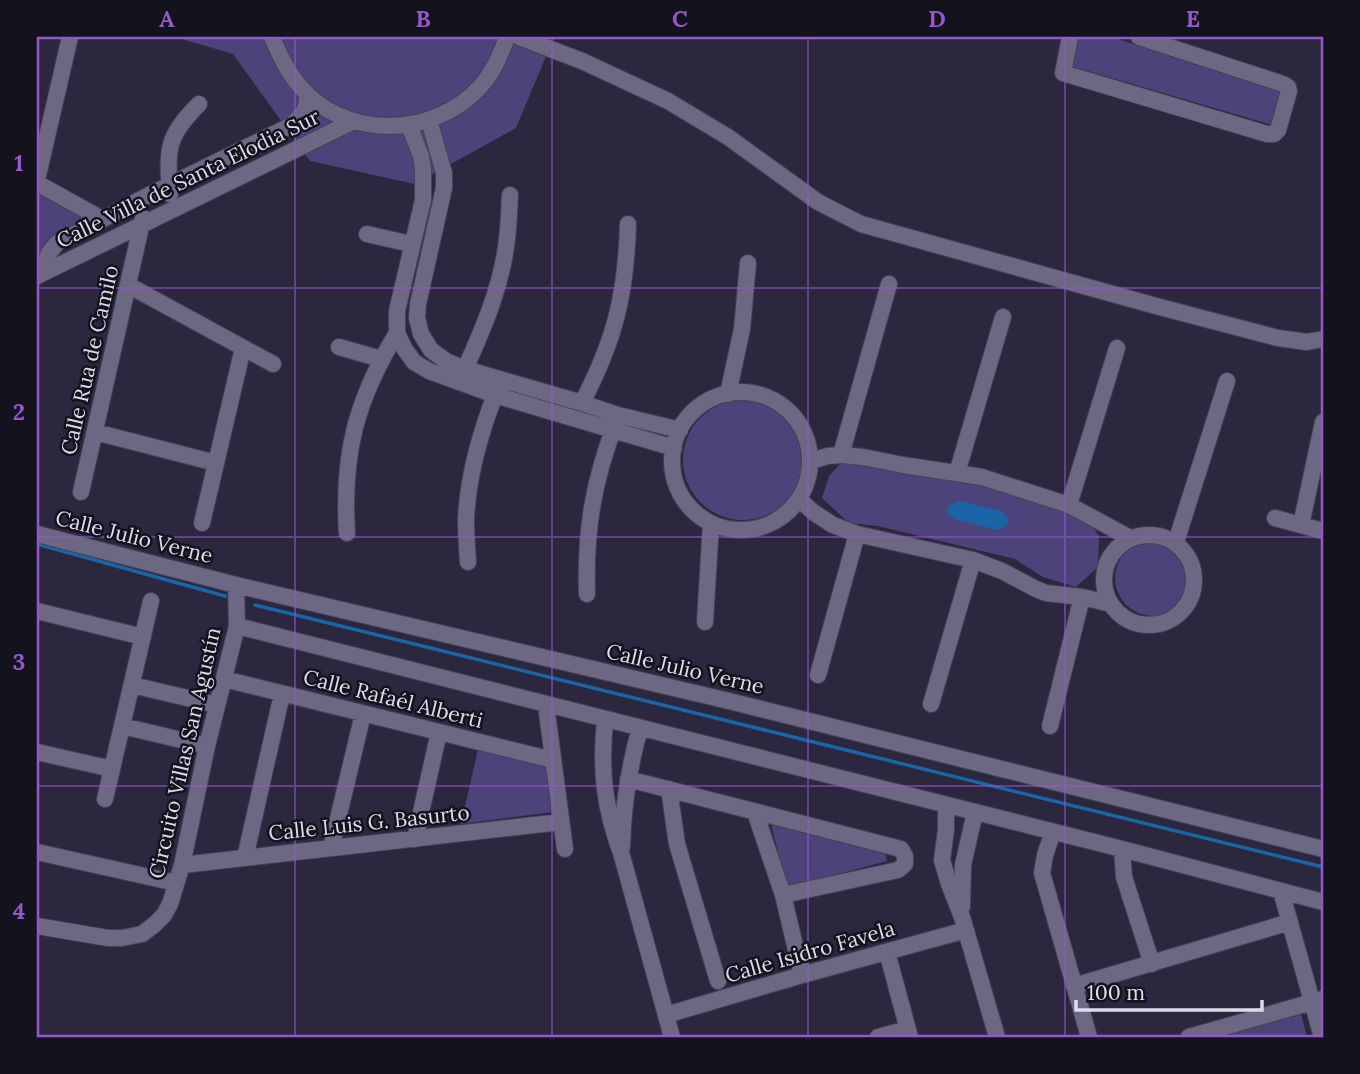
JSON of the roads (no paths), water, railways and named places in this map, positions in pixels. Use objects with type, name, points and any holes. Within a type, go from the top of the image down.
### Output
[{"type":"street","points":[[70,37],[37,182],[102,219]]},
{"type":"street","points":[[272,37],[293,78],[308,95],[338,115],[381,126],[408,125],[429,120],[447,113],[463,102],[491,74],[507,37]]},
{"type":"street","points":[[519,37],[582,61],[668,101],[728,137],[818,202],[861,224],[1278,338],[1307,342],[1323,339]]},
{"type":"street","points":[[1070,37],[1063,73],[1268,134],[1274,134],[1278,130],[1288,87],[1139,37]]},
{"type":"street","name":"Calle Villa de Santa Elodia Sur","points":[[38,275],[57,243],[292,125],[305,110],[308,95]]},
{"type":"street","points":[[171,211],[168,162],[171,145],[182,121],[199,104]]},
{"type":"street","points":[[429,120],[444,173],[444,188],[418,304],[417,318],[421,334],[431,350],[446,361],[465,369],[582,403],[615,423],[674,448]]},
{"type":"street","name":"Calle Villa de Santa Elodia Sur","points":[[38,275],[354,121]]},
{"type":"street","points":[[408,125],[424,169],[423,200],[397,312],[397,333],[414,362],[429,371],[495,396],[615,423],[680,430]]},
{"type":"street","name":"Calle Rua de Camilo","points":[[81,492],[149,195]]},
{"type":"street","points":[[465,369],[484,328],[498,285],[507,240],[510,195]]},
{"type":"street","points":[[582,403],[600,369],[613,335],[624,286],[628,224]]},
{"type":"street","points":[[367,234],[411,244]]},
{"type":"street","points":[[728,394],[742,329],[748,263]]},
{"type":"street","points":[[841,455],[889,284]]},
{"type":"street","points":[[128,285],[274,364]]},
{"type":"street","points":[[957,472],[1003,317]]},
{"type":"street","points":[[347,533],[346,473],[351,443],[361,405],[381,359],[397,333]]},
{"type":"street","points":[[339,347],[381,359]]},
{"type":"street","points":[[202,523],[243,348]]},
{"type":"street","points":[[1069,505],[1117,348]]},
{"type":"street","points":[[468,562],[466,519],[471,476],[480,434],[502,379]]},
{"type":"street","points":[[1176,542],[1227,381]]},
{"type":"street","points":[[748,393],[768,398],[785,408],[799,423],[807,441],[811,461],[808,481],[799,499],[789,512],[760,528],[743,530],[710,523],[696,513],[684,499],[676,483],[674,448],[680,430],[700,406],[713,398],[728,394],[748,393]]},
{"type":"street","points":[[1301,525],[1323,422]]},
{"type":"street","points":[[587,594],[588,527],[599,472],[615,423]]},
{"type":"street","points":[[95,432],[216,463]]},
{"type":"street","points":[[811,461],[841,455],[863,457],[982,477],[1069,505],[1130,538]]},
{"type":"street","points":[[799,499],[832,524],[857,534],[1002,570],[1046,593],[1111,604]]},
{"type":"street","points":[[1275,518],[1323,531]]},
{"type":"street","points":[[705,622],[710,523]]},
{"type":"street","name":"Calle Julio Verne","points":[[37,534],[729,701],[1323,849]]},
{"type":"street","points":[[818,675],[857,534]]},
{"type":"street","points":[[1153,534],[1176,542],[1193,566],[1193,594],[1186,607],[1162,624],[1133,622],[1121,615],[1111,604],[1104,582],[1108,560],[1117,547],[1130,538],[1153,534]]},
{"type":"street","points":[[932,704],[973,561]]},
{"type":"street","name":"Circuito Villas San Agustín","points":[[37,926],[122,938],[142,934],[164,915],[182,865],[207,746],[237,626],[236,584]]},
{"type":"street","points":[[1050,726],[1082,597]]},
{"type":"street","points":[[105,799],[151,601]]},
{"type":"street","points":[[37,611],[143,637]]},
{"type":"street","points":[[237,626],[1323,902]]},
{"type":"street","name":"Calle Rafaél Alberti","points":[[224,680],[553,760]]},
{"type":"street","points":[[132,685],[217,705]]},
{"type":"street","points":[[245,858],[282,694]]},
{"type":"street","points":[[546,705],[565,849]]},
{"type":"street","points":[[331,848],[363,713]]},
{"type":"street","points":[[605,720],[602,761],[611,827],[622,856],[672,1037]]},
{"type":"street","points":[[122,726],[207,746]]},
{"type":"street","points":[[622,856],[628,779],[640,728]]},
{"type":"street","points":[[415,839],[439,732]]},
{"type":"street","points":[[37,752],[112,769]]},
{"type":"street","points":[[628,779],[901,849],[905,856],[905,864],[898,870],[783,895]]},
{"type":"street","points":[[668,789],[677,844],[718,981]]},
{"type":"street","points":[[946,805],[942,860],[964,923],[997,1037]]},
{"type":"street","points":[[755,811],[783,895],[802,975]]},
{"type":"street","points":[[964,923],[963,864],[975,812]]},
{"type":"street","name":"Calle Luis G. Basurto","points":[[182,865],[561,822]]},
{"type":"street","points":[[1053,832],[1042,873],[1089,1037]]},
{"type":"street","points":[[1122,849],[1124,877],[1152,964]]},
{"type":"street","points":[[37,852],[176,883]]},
{"type":"street","points":[[1281,891],[1318,1001],[1322,1037]]},
{"type":"street","points":[[1074,986],[1290,922]]},
{"type":"street","name":"Calle Isidro Favela","points":[[666,1015],[887,952],[964,923]]},
{"type":"street","points":[[878,1037],[909,1033],[887,952]]},
{"type":"street","points":[[1189,1037],[1318,1001]]},
{"type":"water","points":[[960,501],[1002,511],[1009,520],[1007,525],[998,530],[954,519],[947,512],[949,505]]},
{"type":"waterway","points":[[37,544],[225,596]]},
{"type":"waterway","points":[[255,605],[1323,867]]}]
